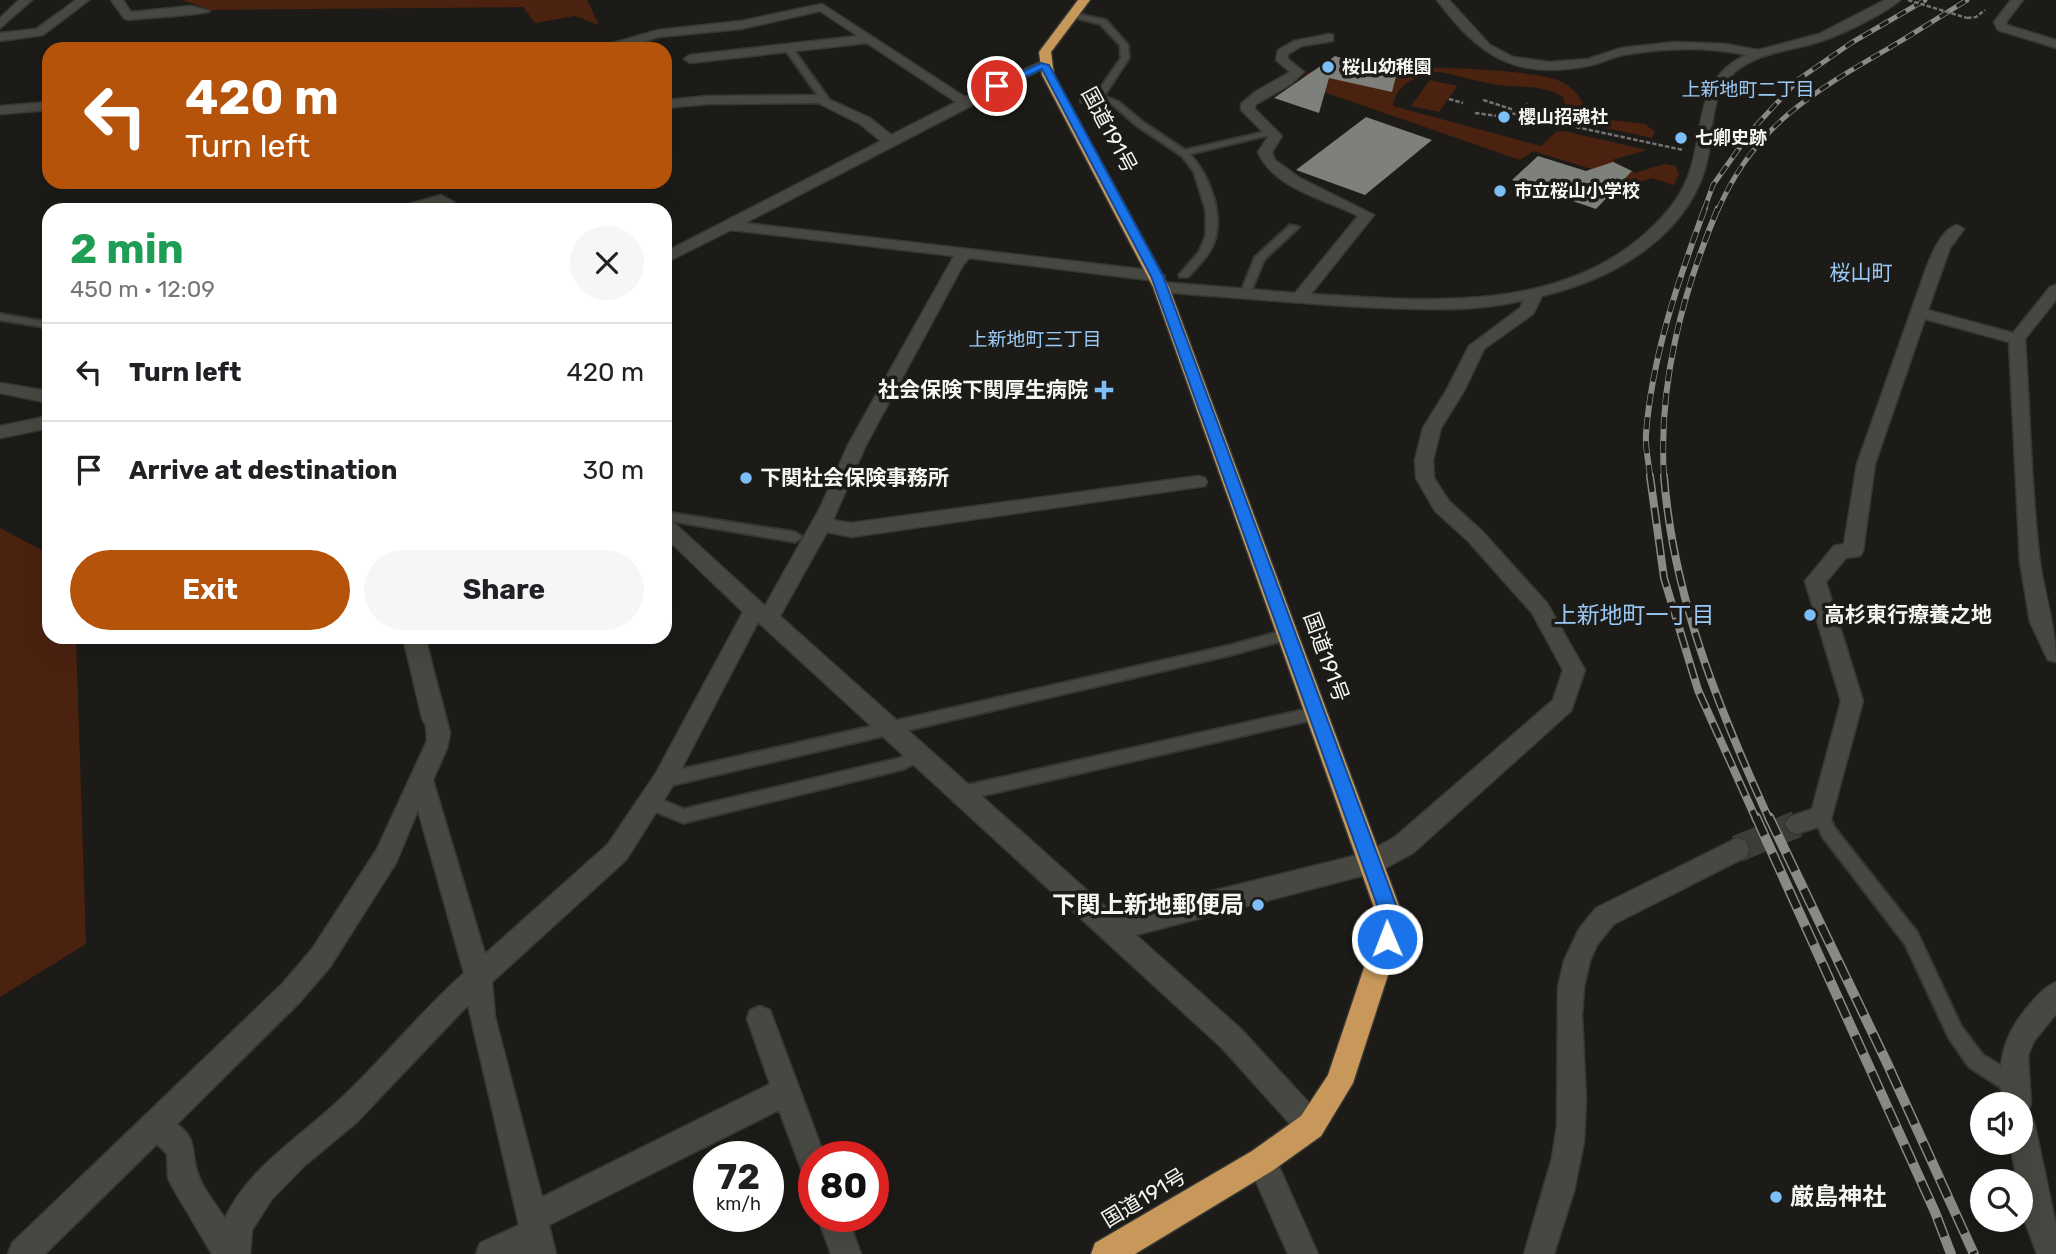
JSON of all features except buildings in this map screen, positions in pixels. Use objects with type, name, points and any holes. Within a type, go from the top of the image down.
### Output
[{"type":"highway","points":[[1044,65],[1045,52],[1078,7]]},
{"type":"highway","name":"国道191号","points":[[1044,65],[1159,281],[1390,916],[1387,939],[1339,1083],[1311,1126],[1262,1161],[1106,1254]]},
{"type":"street","points":[[0,24],[26,0]]},
{"type":"street","points":[[0,37],[39,32],[83,0]]},
{"type":"street","points":[[117,0],[128,16],[204,10]]},
{"type":"street","points":[[1443,0],[1470,34],[1487,49],[1517,61],[1556,65],[1582,63],[1621,51],[1692,45],[1740,49],[1758,54]]},
{"type":"street","points":[[728,225],[1299,299],[1452,305],[1535,295],[1562,288],[1616,261],[1647,242],[1668,221],[1694,183],[1711,102],[1722,79],[1749,58],[1822,37],[1894,0]]},
{"type":"street","points":[[2017,0],[2000,22],[2002,27],[2056,44]]},
{"type":"street","points":[[631,42],[659,34],[741,25],[822,7],[964,102]]},
{"type":"street","points":[[690,59],[867,38]]},
{"type":"street","points":[[1299,299],[1367,215],[1300,185],[1268,162],[1265,152],[1275,136],[1248,110],[1248,102],[1291,79],[1298,72],[1282,60],[1282,53],[1286,48],[1297,43],[1329,38]]},
{"type":"street","points":[[672,254],[964,102],[1044,65]]},
{"type":"street","points":[[672,104],[796,98],[827,102],[865,121],[891,142]]},
{"type":"street","points":[[0,110],[42,107]]},
{"type":"street","points":[[427,203],[441,199],[447,202]]},
{"type":"street","points":[[1797,824],[1822,816],[1852,701],[1815,581],[1841,551],[1853,551],[1866,464],[1944,247],[1957,229]]},
{"type":"street","points":[[234,1254],[237,1225],[262,1188],[294,1156],[346,1113],[461,992],[617,852],[650,802],[762,614],[821,524],[857,445],[956,263],[965,254]]},
{"type":"street","points":[[2056,290],[2030,319],[2017,339],[2030,562],[2040,622],[2056,654]]},
{"type":"street","points":[[1117,932],[1136,922],[1371,863],[1404,845],[1563,705],[1574,670],[1540,608],[1475,536],[1442,506],[1425,478],[1424,460],[1432,428],[1477,346],[1527,311],[1535,295]]},
{"type":"street","points":[[1920,313],[2017,339]]},
{"type":"street","points":[[0,388],[42,396]]},
{"type":"street","points":[[0,432],[42,423]]},
{"type":"street","points":[[821,524],[851,530],[1198,482]]},
{"type":"street","points":[[672,532],[1117,932],[1232,1039],[1311,1126]]},
{"type":"street","points":[[23,1254],[292,993],[321,958],[387,855],[402,817],[439,742],[440,727],[433,718],[416,644]]},
{"type":"street","points":[[421,780],[479,978],[482,1017],[536,1235]]},
{"type":"street","points":[[1539,1254],[1567,1163],[1572,1092],[1568,1014],[1573,975],[1591,929],[1605,916],[1737,849]]},
{"type":"street","points":[[2015,1092],[2014,1056],[2024,1029],[2056,995]]},
{"type":"street","points":[[760,1020],[804,1141]]},
{"type":"street","points":[[491,1254],[536,1235],[786,1091]]},
{"type":"street","points":[[155,1125],[174,1139],[181,1150],[183,1178],[223,1244],[234,1254]]},
{"type":"street","points":[[2027,1155],[2040,1222],[2052,1254]]},
{"type":"street","points":[[1262,1161],[1303,1254]]},
{"type":"street","points":[[838,1232],[846,1254]]},
{"type":"lane","points":[[1078,7],[1103,22],[1124,45],[1125,58],[1099,97]]},
{"type":"lane","points":[[788,48],[827,102]]},
{"type":"lane","points":[[1084,100],[1099,97],[1111,99],[1138,123],[1191,160],[1207,191],[1211,231],[1207,248],[1184,275]]},
{"type":"lane","points":[[1183,153],[1273,134]]},
{"type":"lane","points":[[1248,287],[1259,259],[1294,227]]},
{"type":"lane","points":[[0,317],[42,324]]},
{"type":"lane","points":[[672,517],[796,537]]},
{"type":"lane","points":[[664,779],[892,729],[1231,650],[1288,634]]},
{"type":"lane","points":[[963,793],[1316,713]]},
{"type":"lane","points":[[650,802],[683,816],[904,762],[919,754]]},
{"type":"lane","points":[[1822,816],[1828,831],[1911,939],[1955,1032],[1976,1061],[2013,1092]]},
{"type":"path","points":[[1908,0],[1967,18]]},
{"type":"path","points":[[1449,99],[1463,103]]},
{"type":"path","points":[[1475,113],[1499,118],[1505,117],[1511,109],[1483,100]]},
{"type":"path","points":[[1521,115],[1527,103]]},
{"type":"path","points":[[1507,112],[1687,151]]},
{"type":"shaded area","points":[[182,0],[587,0],[599,25],[575,16],[535,23],[523,7],[212,10]]},
{"type":"shaded area","points":[[1393,66],[1456,68],[1551,78],[1569,86],[1576,93],[1587,117],[1645,124],[1655,132],[1652,138],[1569,120],[1563,97],[1548,90],[1492,84],[1440,72],[1424,75],[1403,86],[1393,106],[1541,146],[1556,132],[1564,131],[1647,150],[1612,160],[1635,173],[1664,164],[1675,166],[1679,174],[1674,185],[1652,178],[1636,183],[1533,151],[1520,160],[1298,83],[1308,72],[1365,83],[1381,70]]},
{"type":"shaded area","points":[[1430,80],[1457,86],[1439,112],[1411,106]]},
{"type":"shaded area","points":[[0,528],[42,550],[42,644],[76,644],[86,944],[0,997]]},
{"type":"tunnel","points":[[1737,849],[1797,824]]},
{"type":"railway","points":[[1704,210],[1713,185],[1752,130],[1799,79],[1851,43],[1925,0]]},
{"type":"railway","points":[[1718,210],[1749,155],[1789,114],[1835,80],[1967,0]]},
{"type":"railway","points":[[1650,477],[1646,434],[1654,376],[1676,291],[1705,208]]},
{"type":"railway","points":[[1664,477],[1665,408],[1675,340],[1694,273],[1718,208]]},
{"type":"railway","points":[[1650,476],[1664,578],[1698,690],[1756,819]]},
{"type":"railway","points":[[1664,476],[1677,565],[1701,652],[1769,819]]},
{"type":"railway","points":[[1756,817],[1935,1212],[1951,1254]]},
{"type":"railway","points":[[1769,817],[1887,1063],[1974,1254]]},
{"type":"place","name":"桜山幼稚園","points":[[1328,67]]},
{"type":"place","name":"櫻山招魂社","points":[[1504,117]]},
{"type":"place","name":"七卿史跡","points":[[1681,138]]},
{"type":"place","name":"市立桜山小学校","points":[[1500,191]]},
{"type":"place","name":"社会保険下関厚生病院","points":[[1104,390]]},
{"type":"place","name":"下関社会保険事務所","points":[[746,478]]},
{"type":"place","name":"高杉東行療養之地","points":[[1810,615]]},
{"type":"place","name":"下関上新地郵便局","points":[[1258,905]]},
{"type":"place","name":"厳島神社","points":[[1776,1197]]},
{"type":"district","name":"上新地町二丁目","points":[[1748,89]]},
{"type":"district","name":"桜山町","points":[[1861,273]]},
{"type":"district","name":"上新地町三丁目","points":[[1035,339]]},
{"type":"district","name":"上新地町一丁目","points":[[1634,615]]},
{"type":"route","points":[[997,86],[1044,65],[1157,276],[1390,916],[1387,939]]}]
